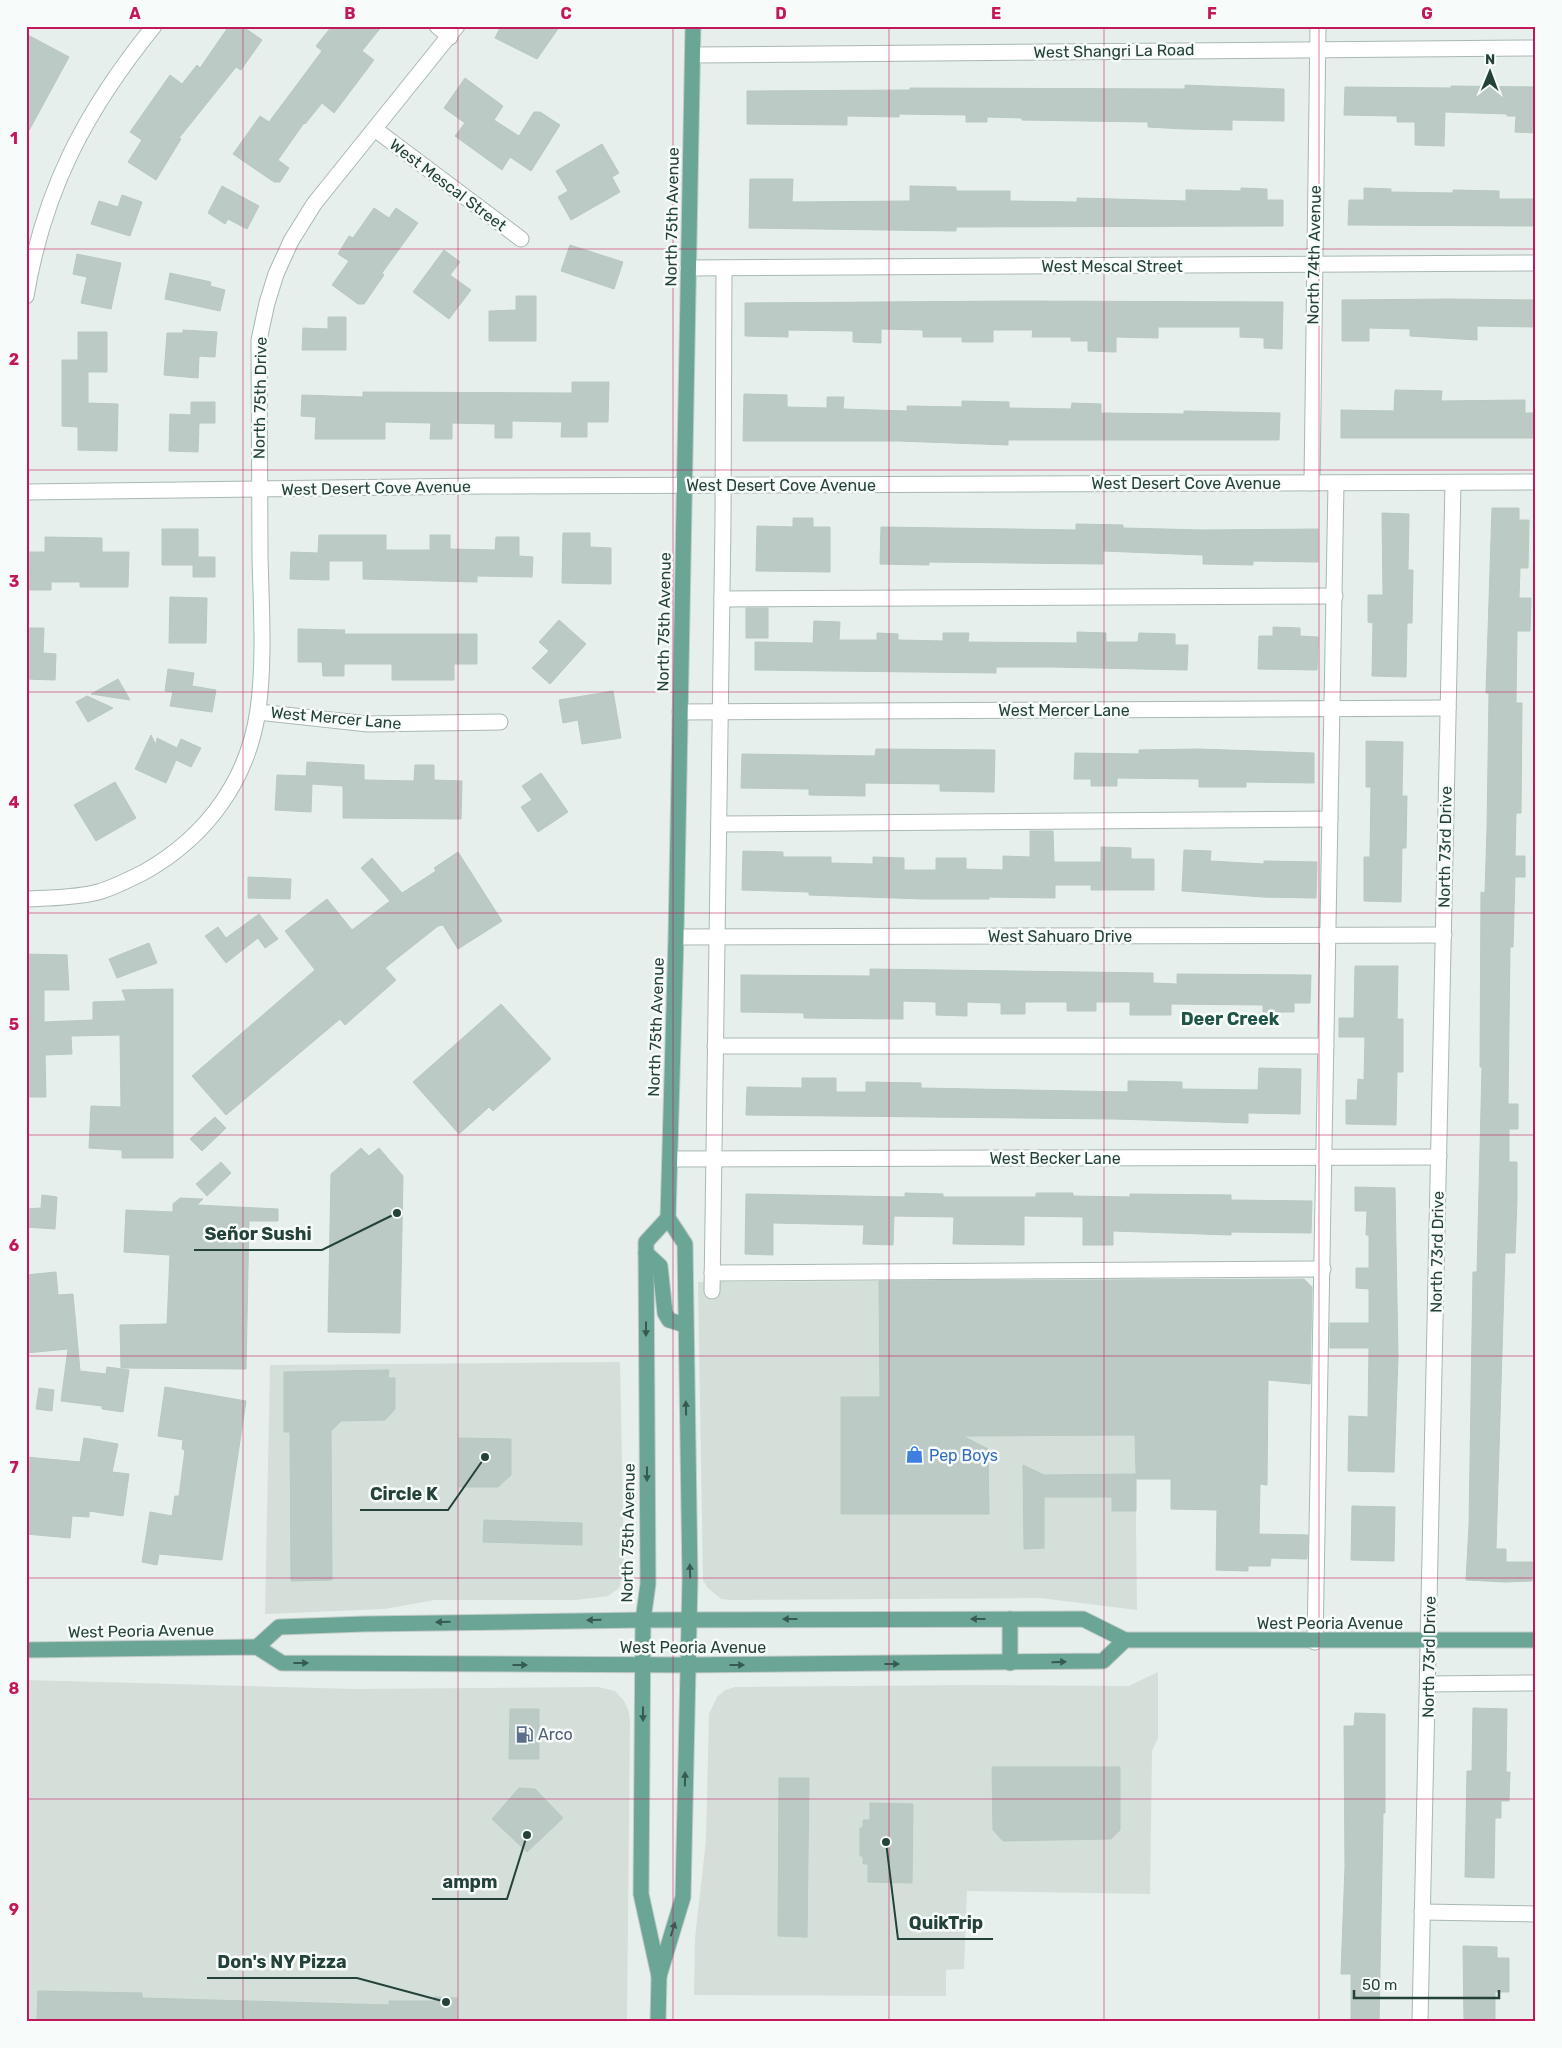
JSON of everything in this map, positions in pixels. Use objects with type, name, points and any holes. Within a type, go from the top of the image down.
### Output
[{"type":"main road","name":"North 75th Avenue","points":[[659,1976],[683,1897],[689,1620],[685,1244],[668,1218],[676,937],[693,26]]},
{"type":"main road","name":"North 75th Avenue","points":[[658,2022],[659,1976],[641,1894],[642,1620],[648,1584],[646,1242],[668,1218]]},
{"type":"main road","points":[[646,1253],[660,1266],[665,1313],[669,1320],[685,1325]]},
{"type":"main road","points":[[1010,1619],[1010,1663]]},
{"type":"main road","name":"West Peoria Avenue","points":[[257,1647],[279,1627],[435,1622],[642,1620],[1083,1619],[1125,1640],[1315,1642],[1536,1640]]},
{"type":"main road","name":"West Peoria Avenue","points":[[26,1650],[257,1647],[282,1663],[688,1665],[1010,1663],[1103,1661],[1125,1640]]},
{"type":"street","points":[[26,296],[28,275],[39,233],[54,186],[76,139],[128,58],[154,26]]},
{"type":"street","points":[[436,26],[454,32]]},
{"type":"street","name":"North 74th Avenue","points":[[1312,483],[1318,26]]},
{"type":"street","name":"North 75th Drive","points":[[258,712],[262,681],[259,340],[266,303],[276,274],[291,241],[314,204],[454,32]]},
{"type":"street","name":"West Shangri La Road","points":[[693,56],[1536,48]]},
{"type":"street","name":"West Mescal Street","points":[[376,130],[521,239]]},
{"type":"street","name":"West Mescal Street","points":[[688,268],[1536,263]]},
{"type":"street","points":[[712,1291],[724,485],[724,268]]},
{"type":"street","name":"West Desert Cove Avenue","points":[[26,492],[724,485],[1536,482]]},
{"type":"street","points":[[1315,1642],[1323,1269],[1327,935],[1334,709],[1336,483]]},
{"type":"street","name":"North 73rd Drive","points":[[1420,2022],[1453,483]]},
{"type":"street","points":[[722,599],[1335,596]]},
{"type":"street","name":"West Mercer Lane","points":[[680,712],[1448,708]]},
{"type":"street","name":"West Mercer Lane","points":[[26,899],[65,898],[95,893],[132,878],[166,859],[188,842],[209,820],[232,787],[250,747],[258,712],[368,724],[500,722]]},
{"type":"street","points":[[719,824],[1330,819]]},
{"type":"street","name":"West Sahuaro Drive","points":[[676,937],[1444,935]]},
{"type":"street","points":[[715,1046],[1326,1046]]},
{"type":"street","name":"West Becker Lane","points":[[670,1159],[1439,1158]]},
{"type":"street","points":[[712,1273],[1323,1269]]},
{"type":"street","points":[[1428,1684],[1536,1683]]},
{"type":"street","points":[[1422,1912],[1536,1914]]},
{"type":"shaded area","points":[[879,1281],[880,1397],[988,1396],[1003,1436],[1135,1435],[1137,1610],[1040,1598],[731,1600],[721,1599],[707,1587],[703,1580],[698,1282]]},
{"type":"shaded area","points":[[620,1362],[624,1569],[619,1588],[608,1596],[576,1600],[435,1600],[384,1609],[265,1614],[270,1365]]},
{"type":"shaded area","points":[[1158,1672],[1158,1738],[1152,1751],[1150,1894],[967,1891],[964,1969],[946,1970],[946,1996],[694,1995],[695,1938],[706,1840],[709,1714],[717,1697],[725,1690],[735,1687],[1129,1686]]},
{"type":"shaded area","points":[[26,1680],[353,1689],[598,1687],[615,1691],[624,1701],[629,1712],[630,1721],[627,2022],[26,2022]]},
{"type":"building","points":[[229,26],[242,26],[262,40],[241,70],[236,67],[179,138],[181,139],[156,180],[128,162],[142,140],[130,132],[170,75],[182,84],[197,65],[200,68]]},
{"type":"building","points":[[332,26],[382,26],[362,51],[374,60],[334,113],[322,103],[304,123],[278,160],[289,168],[280,182],[274,182],[233,154],[260,116],[269,122],[322,51],[316,46]]},
{"type":"building","points":[[501,26],[560,26],[537,59],[495,38]]},
{"type":"building","points":[[26,34],[69,57],[26,136]]},
{"type":"building","points":[[465,78],[503,106],[494,120],[519,136],[534,112],[540,112],[560,125],[531,171],[510,157],[502,170],[455,136],[465,123],[444,108]]},
{"type":"building","points":[[1185,85],[1284,89],[1284,121],[1232,120],[1232,130],[1148,127],[1148,122],[1022,120],[1022,118],[987,117],[987,122],[966,122],[966,115],[899,114],[899,117],[847,116],[847,125],[747,124],[747,91],[910,90],[910,88],[1185,89]]},
{"type":"building","points":[[1451,86],[1536,87],[1536,133],[1515,132],[1516,116],[1445,112],[1444,146],[1415,145],[1415,122],[1397,122],[1397,116],[1344,115],[1345,87],[1451,88]]},
{"type":"building","points":[[602,144],[619,173],[612,177],[620,192],[571,220],[558,197],[568,191],[556,171]]},
{"type":"building","points":[[750,179],[793,179],[792,202],[910,201],[910,186],[956,187],[956,191],[1010,191],[1010,201],[1077,202],[1077,198],[1186,201],[1186,190],[1241,191],[1241,188],[1267,189],[1267,200],[1283,200],[1283,226],[956,227],[956,231],[749,228]]},
{"type":"building","points":[[222,186],[259,206],[247,229],[228,219],[225,224],[208,213]]},
{"type":"building","points":[[1364,188],[1391,189],[1391,192],[1453,193],[1453,190],[1499,191],[1499,199],[1536,199],[1536,226],[1348,225],[1349,200],[1364,200]]},
{"type":"building","points":[[122,195],[142,202],[130,236],[91,224],[99,201],[118,207]]},
{"type":"building","points":[[374,208],[389,218],[396,208],[418,223],[382,273],[384,275],[364,304],[358,304],[332,285],[349,261],[338,254],[349,236],[353,238]]},
{"type":"building","points":[[570,245],[623,262],[614,289],[561,271]]},
{"type":"building","points":[[444,250],[460,262],[450,275],[471,290],[449,319],[413,292]]},
{"type":"building","points":[[77,254],[121,263],[111,309],[81,303],[87,277],[73,274]]},
{"type":"building","points":[[170,273],[211,282],[210,286],[225,290],[220,311],[165,299]]},
{"type":"building","points":[[516,296],[536,296],[536,341],[489,341],[489,311],[516,310]]},
{"type":"building","points":[[1342,300],[1536,300],[1536,327],[1477,326],[1477,340],[1410,336],[1410,329],[1369,328],[1369,341],[1342,341]]},
{"type":"building","points":[[1283,302],[1282,349],[1264,348],[1264,338],[1240,337],[1240,327],[1158,327],[1158,338],[1116,337],[1116,352],[1088,351],[1088,341],[1071,341],[1071,337],[1032,337],[1033,330],[993,330],[993,342],[962,342],[962,337],[923,337],[923,330],[881,329],[881,343],[853,342],[853,331],[788,330],[788,337],[745,336],[745,303]]},
{"type":"building","points":[[328,317],[346,317],[346,350],[302,350],[303,328],[328,329]]},
{"type":"building","points":[[183,330],[217,332],[215,357],[199,356],[198,378],[164,375],[167,333],[183,333]]},
{"type":"building","points":[[78,332],[107,332],[107,372],[88,372],[88,403],[118,404],[117,451],[78,450],[78,427],[62,426],[62,360],[78,360]]},
{"type":"building","points":[[572,382],[609,382],[608,422],[587,422],[587,437],[561,437],[562,422],[512,421],[512,438],[495,438],[495,424],[452,423],[452,439],[430,439],[431,423],[385,422],[385,439],[315,439],[316,417],[301,416],[302,395],[363,397],[363,392],[572,393]]},
{"type":"building","points":[[1395,390],[1442,391],[1441,401],[1525,400],[1525,413],[1536,413],[1536,438],[1341,438],[1341,410],[1394,411]]},
{"type":"building","points":[[744,394],[787,395],[787,407],[827,408],[827,397],[844,397],[843,409],[907,411],[907,406],[962,407],[962,401],[1009,402],[1009,408],[1071,409],[1072,403],[1101,404],[1101,413],[1184,414],[1184,411],[1280,413],[1279,440],[1008,440],[1008,445],[898,441],[743,441]]},
{"type":"building","points":[[191,402],[215,402],[215,423],[199,423],[198,452],[169,451],[170,414],[191,415]]},
{"type":"building","points":[[1492,508],[1519,508],[1519,520],[1529,520],[1528,568],[1520,568],[1519,598],[1531,598],[1530,631],[1517,631],[1516,703],[1522,703],[1521,813],[1516,813],[1515,856],[1525,856],[1525,877],[1515,877],[1513,947],[1510,947],[1508,1104],[1518,1104],[1518,1129],[1509,1129],[1509,1162],[1517,1162],[1517,1199],[1515,1253],[1505,1253],[1496,1549],[1506,1549],[1506,1562],[1533,1562],[1532,1581],[1505,1582],[1466,1580],[1469,1526],[1473,1272],[1477,1272],[1482,1067],[1480,1067],[1481,892],[1485,893],[1487,829],[1489,693],[1486,693]]},
{"type":"building","points":[[1382,513],[1409,514],[1408,570],[1413,570],[1412,623],[1407,623],[1406,677],[1372,676],[1373,623],[1368,622],[1368,595],[1383,595]]},
{"type":"building","points":[[793,518],[813,518],[813,527],[830,527],[830,572],[756,571],[757,526],[793,527]]},
{"type":"building","points":[[1076,524],[1123,525],[1123,528],[1203,530],[1318,529],[1318,562],[1253,561],[1253,565],[1203,564],[1203,555],[1103,551],[1103,564],[929,562],[929,565],[880,564],[881,527],[1076,530]]},
{"type":"building","points":[[162,529],[198,529],[198,557],[215,557],[215,577],[193,577],[193,565],[162,565]]},
{"type":"building","points":[[563,533],[590,533],[590,547],[611,548],[611,584],[562,583]]},
{"type":"building","points":[[319,535],[386,535],[386,550],[430,550],[430,535],[450,535],[450,549],[495,550],[496,537],[519,537],[519,556],[533,557],[532,577],[477,576],[477,582],[363,579],[363,561],[329,561],[329,580],[290,579],[291,552],[318,553]]},
{"type":"building","points":[[45,537],[102,538],[102,552],[129,552],[128,587],[80,587],[80,582],[51,582],[51,590],[26,590],[26,552],[45,552]]},
{"type":"building","points":[[170,597],[207,598],[206,643],[169,643]]},
{"type":"building","points":[[746,608],[768,608],[768,638],[746,638]]},
{"type":"building","points":[[559,620],[586,644],[550,684],[532,668],[549,651],[539,642]]},
{"type":"building","points":[[814,621],[840,622],[839,640],[877,640],[877,633],[898,634],[898,640],[943,641],[943,633],[969,633],[968,642],[1077,643],[1077,632],[1106,633],[1106,642],[1138,642],[1139,633],[1175,634],[1175,645],[1188,645],[1187,670],[996,667],[996,673],[755,670],[755,642],[813,643]]},
{"type":"building","points":[[1273,627],[1300,628],[1300,636],[1318,637],[1317,670],[1258,669],[1259,636],[1273,636]]},
{"type":"building","points":[[26,628],[44,628],[43,653],[56,654],[55,680],[26,679]]},
{"type":"building","points":[[298,629],[345,630],[344,634],[477,634],[477,664],[454,664],[454,680],[392,680],[392,664],[344,664],[344,676],[323,676],[322,662],[298,662]]},
{"type":"building","points":[[168,669],[194,673],[192,686],[216,690],[212,712],[170,706],[173,692],[165,691]]},
{"type":"building","points":[[118,679],[130,700],[91,694]]},
{"type":"building","points":[[613,691],[621,738],[582,744],[578,720],[563,723],[559,700]]},
{"type":"building","points":[[87,696],[113,708],[88,722],[76,702]]},
{"type":"building","points":[[151,735],[156,745],[157,738],[177,748],[181,739],[201,748],[191,767],[176,760],[166,783],[135,769]]},
{"type":"building","points":[[1366,741],[1403,742],[1402,796],[1407,796],[1406,848],[1402,848],[1401,902],[1364,901],[1364,857],[1370,857],[1371,787],[1366,787]]},
{"type":"building","points":[[876,749],[995,750],[994,792],[940,791],[940,784],[865,783],[865,796],[809,795],[809,789],[741,788],[742,754],[875,756]]},
{"type":"building","points":[[1199,749],[1314,753],[1314,783],[1246,782],[1246,787],[1199,787],[1199,779],[1117,778],[1117,786],[1091,786],[1091,779],[1074,779],[1075,753],[1139,754],[1139,750]]},
{"type":"building","points":[[307,762],[364,765],[364,780],[414,781],[415,765],[434,765],[434,780],[462,781],[461,819],[343,818],[343,786],[312,784],[311,812],[275,810],[277,775],[306,776]]},
{"type":"building","points":[[541,773],[568,812],[538,832],[521,807],[532,800],[522,786]]},
{"type":"building","points":[[115,782],[136,818],[96,841],[74,805]]},
{"type":"building","points":[[1030,831],[1053,831],[1054,862],[1101,862],[1101,847],[1131,848],[1131,859],[1154,859],[1154,890],[1091,890],[1091,885],[1055,885],[1055,898],[989,897],[989,899],[924,899],[809,895],[809,892],[742,890],[743,851],[783,852],[783,857],[831,857],[831,863],[873,864],[873,857],[904,858],[904,870],[936,870],[936,858],[966,858],[966,869],[1003,870],[1003,856],[1030,857]]},
{"type":"building","points":[[1184,850],[1211,851],[1210,861],[1264,864],[1264,861],[1317,862],[1316,898],[1263,897],[1182,891]]},
{"type":"building","points":[[458,852],[502,921],[458,949],[443,925],[438,926],[385,968],[396,980],[345,1025],[340,1019],[226,1115],[192,1076],[315,970],[285,931],[327,899],[352,930],[390,901],[361,868],[372,858],[402,893],[436,871],[434,868]]},
{"type":"building","points":[[248,877],[291,879],[290,899],[248,898]]},
{"type":"building","points":[[259,914],[278,939],[265,948],[258,938],[226,963],[205,936],[218,927],[226,938]]},
{"type":"building","points":[[149,943],[157,963],[117,978],[109,959]]},
{"type":"building","points":[[26,954],[67,955],[69,990],[44,990],[44,1022],[93,1020],[93,1002],[126,1001],[122,990],[173,989],[173,1158],[122,1158],[122,1150],[89,1148],[91,1106],[121,1107],[120,1035],[71,1036],[72,1054],[45,1055],[46,1097],[26,1097]]},
{"type":"building","points":[[1355,966],[1398,966],[1397,1019],[1403,1019],[1403,1072],[1397,1072],[1396,1125],[1346,1124],[1346,1100],[1357,1100],[1358,1079],[1364,1080],[1365,1037],[1339,1037],[1339,1018],[1354,1018]]},
{"type":"building","points":[[870,969],[1153,973],[1153,983],[1177,984],[1177,974],[1311,975],[1310,1003],[1294,1003],[1294,1012],[1263,1012],[1263,1005],[1171,1004],[1171,1015],[1130,1015],[1130,1002],[1096,1002],[1096,1011],[1067,1011],[1067,1002],[1025,1002],[1025,1014],[1001,1014],[1001,1003],[967,1002],[967,1016],[936,1015],[936,1002],[903,1001],[903,1019],[804,1018],[804,1013],[741,1012],[741,975],[870,976]]},
{"type":"building","points":[[501,1004],[551,1059],[493,1111],[489,1107],[459,1134],[413,1082]]},
{"type":"building","points":[[1259,1068],[1301,1069],[1300,1114],[1248,1113],[1248,1123],[1114,1119],[746,1115],[747,1087],[802,1088],[802,1078],[836,1078],[836,1092],[866,1092],[866,1082],[921,1083],[921,1088],[1128,1092],[1128,1081],[1182,1082],[1182,1089],[1258,1090]]},
{"type":"building","points":[[215,1117],[226,1128],[202,1151],[190,1139]]},
{"type":"building","points":[[361,1148],[369,1156],[379,1148],[403,1176],[400,1333],[328,1332],[331,1174]]},
{"type":"building","points":[[221,1162],[231,1173],[207,1196],[196,1184]]},
{"type":"building","points":[[1355,1187],[1395,1188],[1398,1357],[1394,1472],[1348,1471],[1349,1416],[1368,1417],[1369,1348],[1330,1348],[1330,1323],[1369,1323],[1369,1289],[1356,1288],[1356,1268],[1369,1268],[1369,1235],[1366,1235],[1367,1211],[1355,1211]]},
{"type":"building","points":[[905,1193],[943,1194],[943,1197],[1036,1197],[1036,1193],[1073,1193],[1073,1196],[1130,1197],[1130,1194],[1231,1195],[1231,1200],[1312,1201],[1311,1233],[1231,1232],[1231,1235],[1113,1231],[1113,1245],[1083,1245],[1083,1217],[1024,1216],[1024,1245],[953,1244],[954,1217],[894,1216],[893,1245],[863,1244],[864,1225],[773,1223],[773,1255],[745,1254],[746,1194],[905,1197]]},
{"type":"building","points":[[42,1195],[57,1197],[55,1229],[26,1227],[26,1209],[41,1208]]},
{"type":"building","points":[[180,1198],[203,1199],[197,1205],[278,1209],[278,1221],[249,1221],[246,1369],[121,1368],[120,1325],[167,1324],[170,1255],[124,1252],[126,1210],[173,1212],[173,1204]]},
{"type":"building","points":[[56,1272],[58,1295],[73,1294],[80,1371],[106,1374],[107,1367],[129,1370],[123,1412],[102,1409],[102,1406],[61,1401],[68,1349],[26,1353],[26,1275]]},
{"type":"building","points":[[1304,1279],[1312,1287],[1310,1384],[1268,1380],[1267,1485],[1260,1484],[1259,1534],[1308,1535],[1307,1559],[1271,1558],[1270,1566],[1248,1566],[1248,1571],[1216,1570],[1217,1510],[1171,1509],[1171,1479],[1136,1479],[1136,1511],[1112,1511],[1112,1497],[1044,1497],[1044,1548],[1024,1549],[1023,1465],[1044,1475],[1136,1474],[1135,1435],[963,1436],[988,1449],[989,1514],[841,1514],[841,1397],[880,1397],[879,1281]]},
{"type":"building","points":[[389,1370],[388,1378],[395,1378],[395,1409],[385,1420],[341,1421],[331,1431],[332,1580],[291,1581],[290,1432],[284,1432],[284,1372]]},
{"type":"building","points":[[165,1387],[246,1401],[222,1560],[159,1554],[157,1565],[142,1562],[150,1512],[172,1516],[175,1496],[179,1496],[185,1450],[182,1449],[183,1440],[158,1436]]},
{"type":"building","points":[[39,1388],[54,1390],[52,1411],[36,1409]]},
{"type":"building","points":[[84,1438],[118,1444],[112,1472],[129,1474],[123,1516],[89,1511],[89,1517],[72,1516],[70,1538],[26,1534],[26,1457],[80,1462]]},
{"type":"building","points":[[459,1438],[511,1439],[511,1475],[498,1487],[459,1487]]},
{"type":"building","points":[[1352,1506],[1395,1507],[1394,1561],[1351,1560]]},
{"type":"building","points":[[484,1520],[582,1523],[582,1545],[483,1542]]},
{"type":"building","points":[[1473,1708],[1507,1709],[1506,1772],[1510,1772],[1509,1801],[1501,1801],[1501,1818],[1495,1818],[1494,1878],[1465,1877],[1467,1771],[1472,1771]]},
{"type":"building","name":"Arco","points":[[510,1709],[539,1709],[539,1759],[509,1759]]},
{"type":"building","points":[[1355,1713],[1385,1714],[1385,1813],[1383,1813],[1379,2022],[1351,2022],[1351,1974],[1341,1974],[1345,1867],[1344,1726],[1354,1726]]},
{"type":"building","points":[[992,1767],[1120,1767],[1120,1830],[1111,1839],[1003,1841],[993,1830]]},
{"type":"building","points":[[779,1778],[809,1778],[807,1937],[778,1936]]},
{"type":"building","points":[[519,1788],[535,1789],[563,1818],[527,1852],[492,1819]]},
{"type":"building","points":[[870,1803],[913,1804],[912,1883],[868,1882],[868,1864],[863,1864],[863,1856],[860,1856],[860,1828],[863,1828],[863,1820],[870,1820]]},
{"type":"building","points":[[1463,1946],[1497,1947],[1497,1958],[1509,1958],[1509,1992],[1495,1992],[1495,2022],[1464,2022]]},
{"type":"building","points":[[38,1991],[142,1993],[142,1998],[389,2005],[389,2001],[434,2001],[434,1997],[457,1998],[457,2022],[37,2022]]},
{"type":"place","name":"Señor Sushi","points":[[397,1213]]},
{"type":"place","name":"Pep Boys","points":[[915,1455]]},
{"type":"place","name":"Circle K","points":[[485,1457]]},
{"type":"place","name":"Arco","points":[[524,1734]]},
{"type":"place","name":"ampm","points":[[527,1835]]},
{"type":"place","name":"QuikTrip","points":[[886,1842]]},
{"type":"place","name":"Don's NY Pizza","points":[[446,2002]]},
{"type":"district","name":"Deer Creek","points":[[1230,1019]]}]
